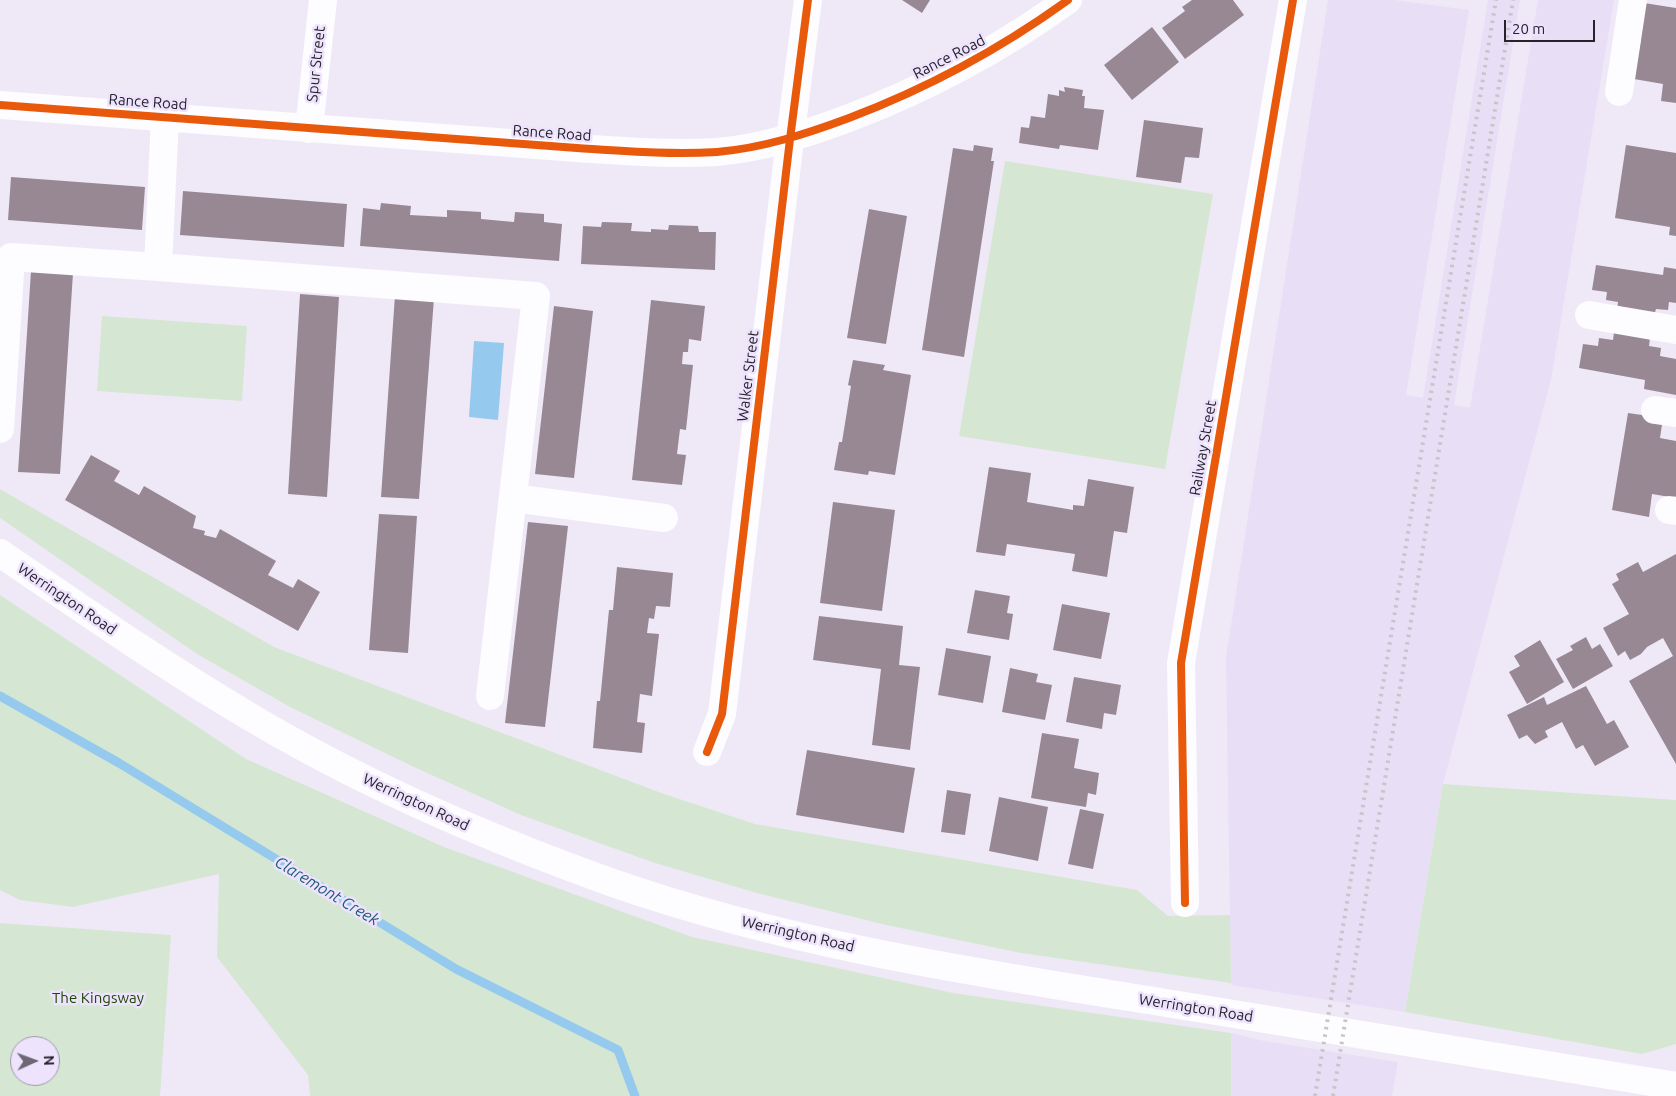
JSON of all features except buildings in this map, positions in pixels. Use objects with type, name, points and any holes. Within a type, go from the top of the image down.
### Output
[{"type":"street","name":"Spur Street","points":[[309,129],[323,0]]},
{"type":"street","name":"Walker Street","points":[[707,752],[722,714],[808,0]]},
{"type":"street","name":"Rance Road","points":[[0,105],[627,151],[716,152],[790,139],[879,106],[960,69],[1020,34],[1068,0]]},
{"type":"street","name":"Railway Street","points":[[1185,903],[1181,663],[1293,0]]},
{"type":"street","points":[[1619,92],[1633,0]]},
{"type":"street","points":[[158,267],[165,118]]},
{"type":"street","points":[[0,429],[11,257],[536,296],[490,696]]},
{"type":"street","points":[[1589,315],[1676,330]]},
{"type":"street","points":[[512,498],[664,518]]},
{"type":"street","name":"Werrington Road","points":[[0,553],[206,691],[300,745],[381,787],[468,826],[614,883],[796,936],[969,971],[1676,1086]]},
{"type":"shaded area","points":[[1328,0],[1394,0],[1469,10],[1406,395],[1423,398],[1488,0],[1520,0],[1454,405],[1470,408],[1538,0],[1614,0],[1551,380],[1443,784],[1405,1012],[1231,985],[1226,658]]},
{"type":"shaded area","points":[[1231,1033],[1264,1041],[1398,1062],[1392,1096],[1231,1096]]},
{"type":"green space","points":[[1005,161],[1213,194],[1165,469],[959,436]]},
{"type":"green space","points":[[102,316],[247,326],[242,401],[97,391]]},
{"type":"green space","points":[[0,489],[274,647],[664,794],[755,824],[1137,890],[1168,916],[1230,915],[1231,983],[1021,953],[886,925],[757,893],[655,863],[521,815],[416,768],[290,707],[197,654],[0,518]]},
{"type":"green space","points":[[0,595],[246,759],[444,847],[692,937],[953,993],[1231,1033],[1231,1096],[310,1096],[308,1075],[217,957],[219,874],[73,907],[20,900],[0,890]]},
{"type":"green space","points":[[1443,784],[1676,800],[1676,1044],[1642,1054],[1405,1012]]},
{"type":"green space","name":"The Kingsway","points":[[0,923],[171,935],[160,1096],[0,1096]]},
{"type":"water","points":[[474,341],[504,343],[498,420],[469,417]]},
{"type":"waterway","name":"Claremont Creek","points":[[0,696],[119,763],[456,969],[618,1050],[635,1096]]},
{"type":"railway","points":[[1315,1096],[1496,0]]},
{"type":"railway","points":[[1333,1096],[1513,0]]},
{"type":"cycle path","points":[[707,752],[722,714],[808,0]]},
{"type":"cycle path","points":[[0,105],[612,150],[665,153],[717,152],[784,140],[833,124],[907,94],[989,51],[1068,0]]},
{"type":"cycle path","points":[[1185,903],[1181,663],[1293,0]]}]
